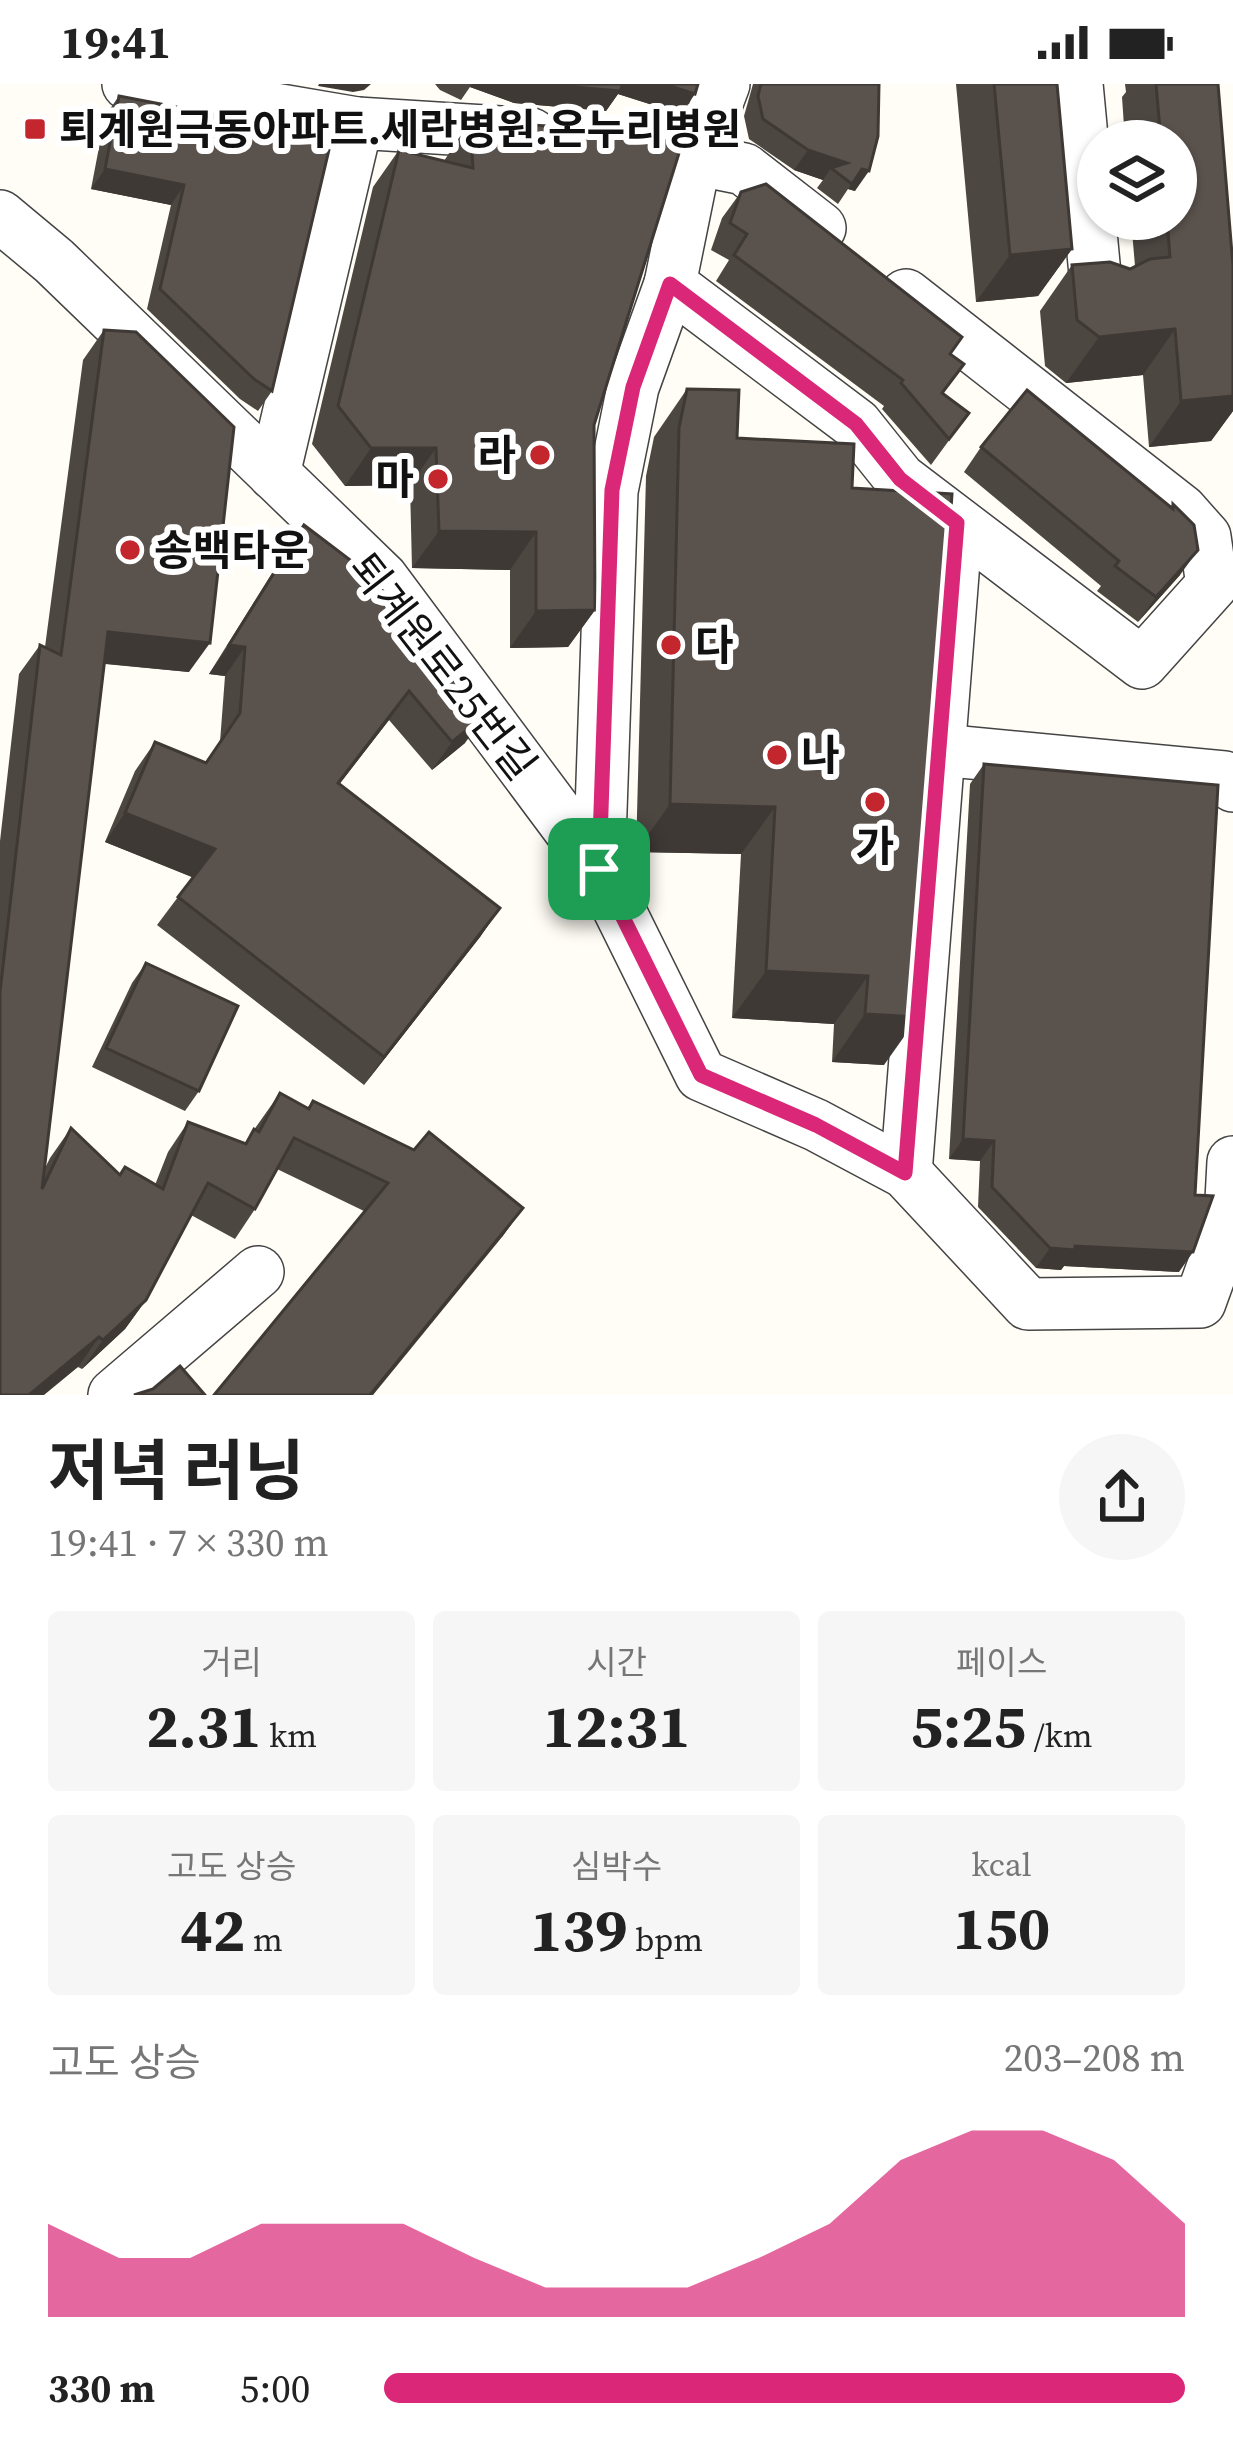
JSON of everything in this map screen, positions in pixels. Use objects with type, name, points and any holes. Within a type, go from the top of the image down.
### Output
[{"type":"street","points":[[128,84],[357,123],[590,138],[744,169],[1181,510],[1205,537],[1212,585],[1142,663],[900,479],[856,424],[670,284]]},
{"type":"street","points":[[599,869],[612,490],[633,387],[670,284],[695,161],[724,84]]},
{"type":"street","points":[[1077,84],[1096,285]]},
{"type":"street","points":[[274,474],[357,123]]},
{"type":"street","name":"퇴계원로25번길","points":[[0,216],[54,261],[382,578],[599,869],[701,1075],[816,1125],[905,1173],[1028,1304],[1200,1302],[1230,1220],[1233,1162]]},
{"type":"street","points":[[905,1173],[957,523]]},
{"type":"street","points":[[940,750],[1224,777],[1233,786]]},
{"type":"street","points":[[114,1395],[258,1272]]},
{"type":"building","points":[[539,84],[623,84],[620,91]]},
{"type":"building","points":[[664,84],[698,84],[695,94]]},
{"type":"building","points":[[761,84],[879,84],[878,136],[869,171],[862,169],[852,184],[831,168],[847,163],[808,150],[763,119],[758,96]]},
{"type":"building","points":[[994,84],[1057,84],[1072,249],[1010,255]]},
{"type":"building","points":[[1156,84],[1218,84],[1233,266],[1233,396],[1181,401],[1175,329],[1099,337],[1077,320],[1072,265],[1110,262],[1130,269],[1150,259],[1170,257],[1169,240],[1197,240],[1197,120],[1159,120]]},
{"type":"building","points":[[119,96],[332,137],[272,391],[160,289],[184,185],[105,169]]},
{"type":"building","points":[[470,121],[611,130],[678,143],[680,150],[594,425],[595,610],[536,611],[536,532],[439,531],[436,448],[371,448],[338,406],[399,150],[473,168]]},
{"type":"building","points":[[766,184],[962,337],[950,354],[964,364],[942,393],[969,413],[949,439],[903,380],[734,255],[747,234],[730,223],[741,192]]},
{"type":"building","points":[[104,330],[136,332],[234,427],[210,643],[108,632],[42,1189],[71,1128],[120,1175],[125,1167],[163,1189],[188,1122],[246,1144],[254,1129],[259,1132],[280,1093],[309,1109],[313,1101],[414,1150],[429,1132],[523,1208],[370,1395],[214,1395],[388,1183],[294,1138],[255,1209],[208,1183],[146,1300],[103,1340],[99,1337],[29,1395],[0,1395],[0,992],[40,645],[61,655]]},
{"type":"building","points":[[687,389],[739,390],[737,438],[854,444],[852,488],[952,494],[918,1017],[865,1014],[868,976],[766,971],[775,807],[670,804],[679,428]]},
{"type":"building","points":[[1027,390],[1194,525],[1198,550],[1156,597],[981,447]]},
{"type":"building","points":[[304,525],[354,563],[381,571],[376,583],[486,714],[452,742],[409,691],[338,783],[500,908],[384,1057],[178,897],[215,849],[125,813],[155,742],[206,763],[240,713],[245,647],[229,645]]},
{"type":"building","points":[[984,764],[1218,785],[1195,1195],[1213,1196],[1193,1252],[1050,1248],[992,1187],[994,1141],[963,1139]]},
{"type":"building","points":[[146,963],[238,1006],[199,1091],[106,1048]]},
{"type":"building","points":[[180,1366],[205,1395],[134,1395],[153,1389]]},
{"type":"place","name":"퇴계원극동아파트.세란병원.온누리병원","points":[[35,129]]},
{"type":"place","name":"라","points":[[540,455]]},
{"type":"place","name":"마","points":[[438,479]]},
{"type":"place","name":"송백타운","points":[[130,550]]},
{"type":"place","name":"다","points":[[671,645]]},
{"type":"place","name":"나","points":[[777,755]]},
{"type":"place","name":"가","points":[[875,802]]},
{"type":"route","points":[[670,284],[856,424],[900,479],[957,523],[905,1173],[816,1125],[701,1075],[599,869],[612,490],[633,387],[670,284]]}]
